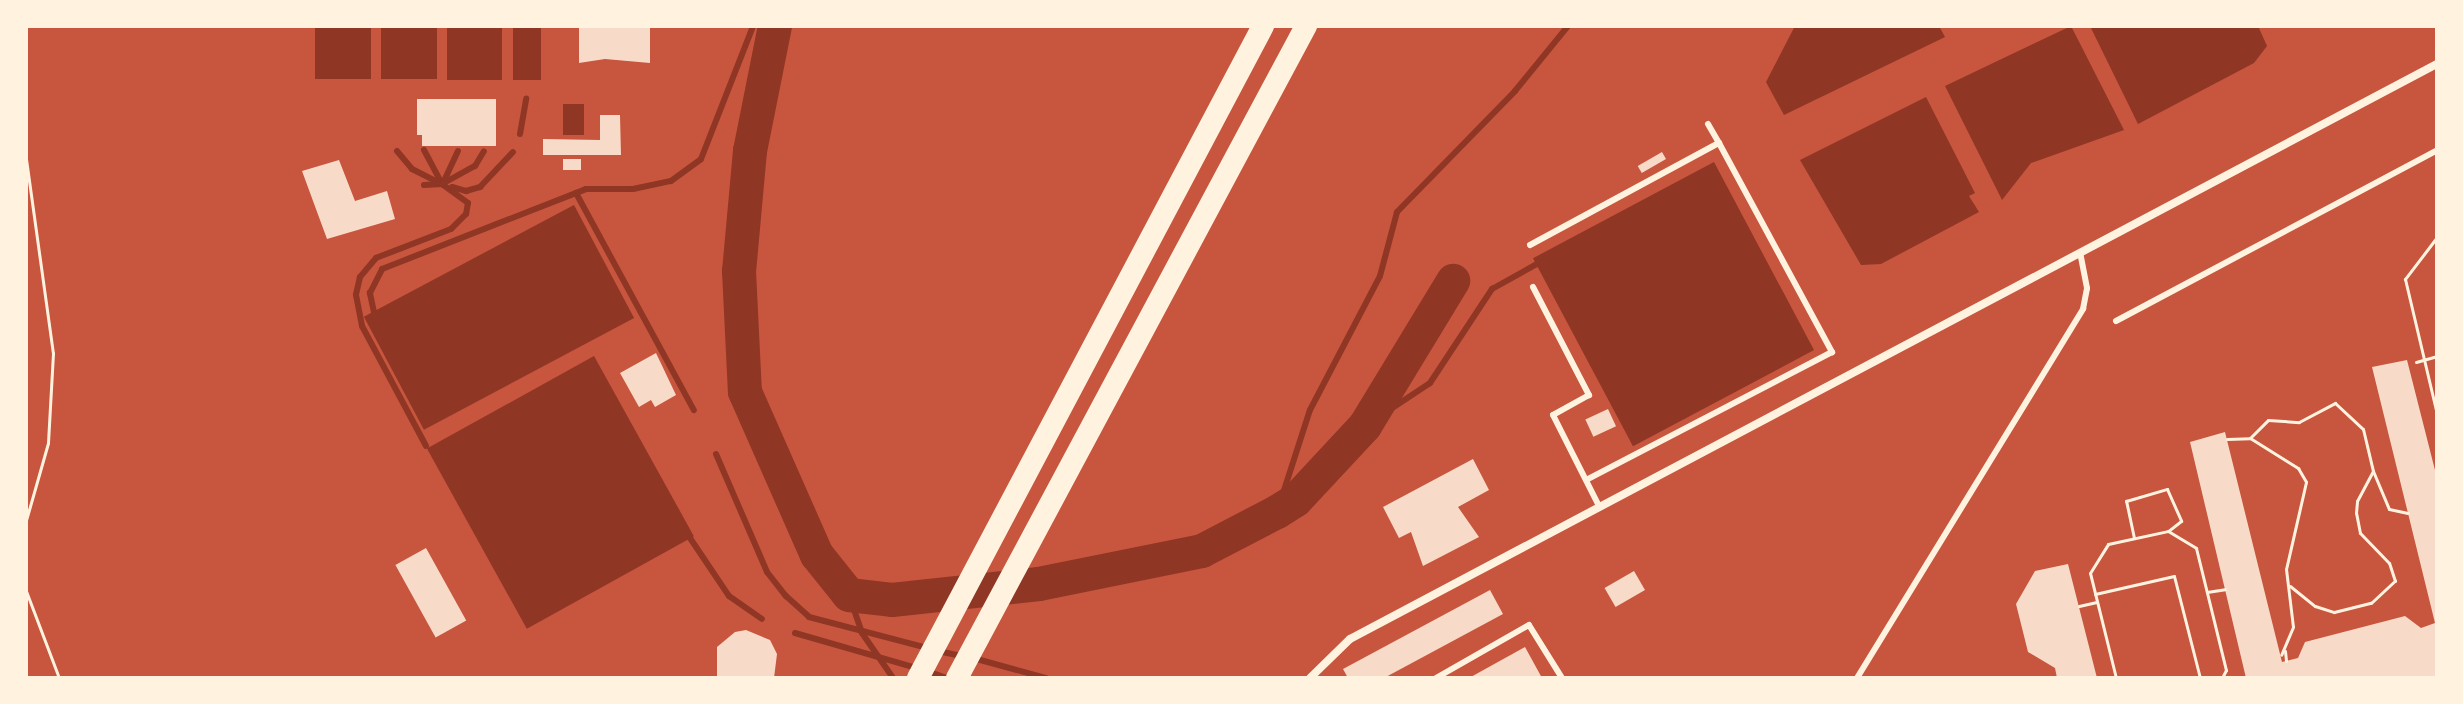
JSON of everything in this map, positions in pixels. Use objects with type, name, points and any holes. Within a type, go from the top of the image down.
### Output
[{"type":"highway","points":[[918,678],[997,523],[1263,26]]},
{"type":"highway","points":[[957,678],[1028,539],[1306,26]]},
{"type":"street","points":[[1310,678],[1350,639],[1598,504],[2437,64]]},
{"type":"lane","points":[[1586,480],[1832,352],[1708,124]]},
{"type":"lane","points":[[1530,245],[1719,143]]},
{"type":"lane","points":[[2116,321],[2437,150]]},
{"type":"lane","points":[[1857,678],[2083,309],[2087,288],[2080,253]]},
{"type":"lane","points":[[1533,287],[1589,395],[1553,415],[1598,504]]},
{"type":"lane","points":[[1436,678],[1529,625],[1562,678]]},
{"type":"path","points":[[26,159],[53,353],[48,443],[26,518]]},
{"type":"path","points":[[2437,237],[2405,279],[2437,414]]},
{"type":"path","points":[[2416,362],[2437,356]]},
{"type":"path","points":[[2250,438],[2268,420],[2299,422],[2335,403],[2363,429],[2373,471],[2389,509],[2408,513]]},
{"type":"path","points":[[2227,439],[2250,438],[2298,468],[2306,482],[2288,555],[2293,627],[2285,651],[2286,661]]},
{"type":"path","points":[[2290,586],[2315,606],[2334,612],[2371,603],[2395,581],[2389,563],[2360,533],[2358,523],[2357,501],[2373,471]]},
{"type":"path","points":[[2116,678],[2090,573],[2108,544],[2168,531],[2181,521],[2167,489],[2126,501],[2134,538]]},
{"type":"path","points":[[2168,531],[2196,548],[2226,670],[2222,678]]},
{"type":"path","points":[[2095,594],[2174,576],[2200,678]]},
{"type":"path","points":[[2207,592],[2225,589]]},
{"type":"path","points":[[26,591],[59,678]]},
{"type":"path","points":[[2079,606],[2097,602]]},
{"type":"path","points":[[2281,655],[2285,651]]},
{"type":"shaded area","points":[[315,26],[371,26],[371,79],[315,79]]},
{"type":"shaded area","points":[[381,26],[437,26],[437,79],[381,79]]},
{"type":"shaded area","points":[[447,26],[502,26],[502,80],[447,80]]},
{"type":"shaded area","points":[[513,26],[541,26],[541,80],[513,80]]},
{"type":"shaded area","points":[[1795,26],[1939,26],[1945,37],[1784,115],[1766,82]]},
{"type":"shaded area","points":[[2071,26],[2124,130],[2031,163],[2002,200],[1945,86]]},
{"type":"shaded area","points":[[2090,26],[2258,26],[2267,46],[2254,63],[2138,124]]},
{"type":"shaded area","points":[[1926,97],[1975,193],[1969,196],[1979,212],[1881,264],[1861,265],[1800,160]]},
{"type":"shaded area","points":[[563,104],[584,104],[584,135],[563,135]]},
{"type":"shaded area","points":[[1714,162],[1814,350],[1633,446],[1533,258]]},
{"type":"shaded area","points":[[574,205],[634,318],[424,430],[364,317]]},
{"type":"shaded area","points":[[594,356],[694,536],[527,629],[427,449]]},
{"type":"building","points":[[579,26],[650,26],[650,63],[605,59],[579,63]]},
{"type":"building","points":[[417,99],[496,99],[496,146],[422,146],[422,135],[417,135]]},
{"type":"building","points":[[600,115],[620,115],[621,155],[543,155],[543,139],[600,140]]},
{"type":"building","points":[[1662,152],[1666,159],[1642,173],[1638,166]]},
{"type":"building","points":[[563,159],[581,159],[581,170],[563,170]]},
{"type":"building","points":[[339,160],[355,201],[387,191],[395,219],[327,239],[302,171]]},
{"type":"building","points":[[656,353],[676,395],[655,407],[651,400],[639,407],[620,373]]},
{"type":"building","points":[[2407,360],[2437,478],[2437,678],[2246,678],[2190,442],[2225,432],[2282,662],[2298,658],[2305,642],[2405,616],[2421,628],[2435,623],[2372,367]]},
{"type":"building","points":[[1608,409],[1616,426],[1593,437],[1585,420]]},
{"type":"building","points":[[1473,459],[1489,490],[1458,507],[1479,537],[1423,566],[1411,532],[1399,538],[1383,507]]},
{"type":"building","points":[[426,548],[466,621],[436,638],[395,565]]},
{"type":"building","points":[[2068,564],[2097,678],[2057,678],[2055,668],[2028,652],[2016,604],[2035,571]]},
{"type":"building","points":[[1634,571],[1645,590],[1616,607],[1605,588]]},
{"type":"building","points":[[1490,590],[1503,614],[1384,678],[1348,678],[1343,669]]},
{"type":"building","points":[[746,630],[770,640],[777,654],[774,678],[717,678],[717,647],[735,632]]},
{"type":"building","points":[[1525,647],[1542,678],[1469,678]]},
{"type":"waterway","points":[[375,317],[370,293],[382,269],[586,189],[633,189],[671,181],[701,159],[753,26]]},
{"type":"waterway","points":[[775,26],[750,151],[739,271],[745,392],[817,555],[849,595],[892,600],[1039,584],[1202,551],[1296,500],[1365,426],[1453,281]]},
{"type":"waterway","points":[[1277,512],[1310,410],[1380,276],[1397,212],[1515,91],[1568,26]]},
{"type":"waterway","points":[[520,134],[526,99]]},
{"type":"waterway","points":[[424,150],[442,184],[468,203],[466,214],[451,229],[376,258],[360,277],[356,295],[362,326],[426,446]]},
{"type":"waterway","points":[[397,151],[412,169],[442,184]]},
{"type":"waterway","points":[[444,181],[458,151]]},
{"type":"waterway","points":[[424,185],[442,184],[475,166],[484,151]]},
{"type":"waterway","points":[[452,187],[466,191],[480,187],[513,152]]},
{"type":"waterway","points":[[576,193],[694,410]]},
{"type":"waterway","points":[[1365,426],[1430,383],[1492,289],[1537,264]]},
{"type":"waterway","points":[[716,454],[767,572],[786,596],[809,617],[927,648]]},
{"type":"waterway","points":[[690,538],[729,596],[762,619]]},
{"type":"waterway","points":[[849,595],[862,633],[893,678]]},
{"type":"waterway","points":[[795,633],[916,668]]},
{"type":"waterway","points":[[938,651],[962,656]]},
{"type":"waterway","points":[[973,658],[1046,678]]},
{"type":"waterway","points":[[927,671],[946,678]]}]
